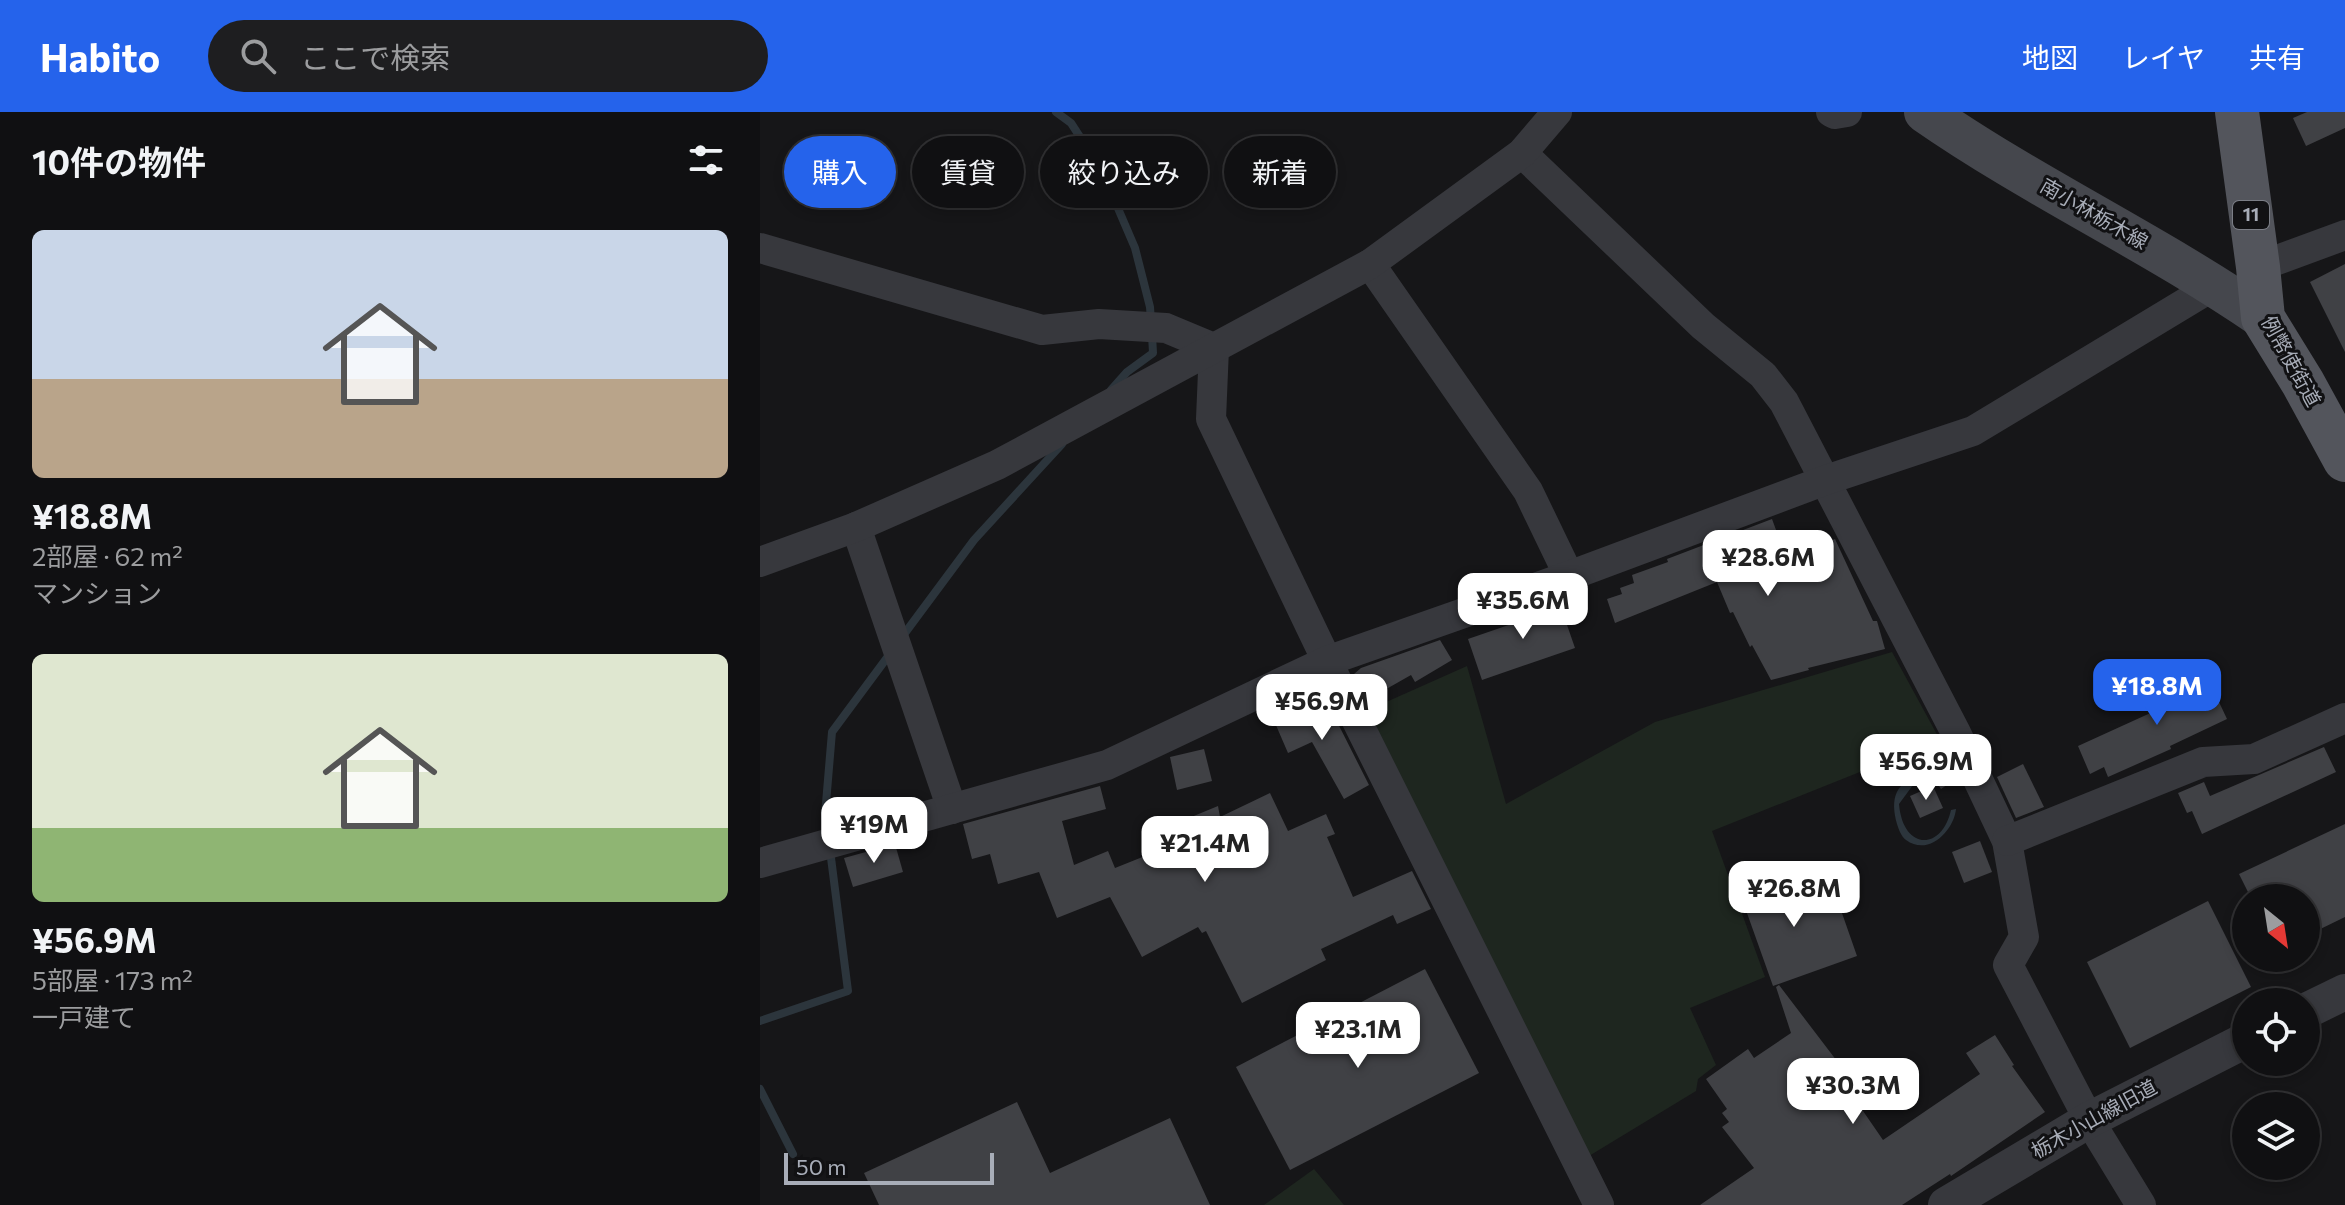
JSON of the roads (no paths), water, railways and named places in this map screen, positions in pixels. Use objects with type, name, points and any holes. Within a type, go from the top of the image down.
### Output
[{"type":"main road","name":"南小林栃木線","points":[[1925,112],[2215,285],[2263,318]]},
{"type":"main road","name":"例幣使街道","points":[[2237,112],[2263,318],[2345,460]]},
{"type":"street","points":[[760,562],[856,527],[997,465],[1370,264],[1522,153],[1557,112]]},
{"type":"street","points":[[1831,112],[1847,112]]},
{"type":"street","points":[[1522,153],[1703,326],[1763,375],[1784,402],[1956,733],[2007,841],[2024,937],[2008,965],[2089,1120],[2141,1205]]},
{"type":"street","points":[[2258,267],[2345,235]]},
{"type":"street","points":[[760,248],[1042,330],[1099,324],[1166,328],[1214,348]]},
{"type":"street","points":[[1370,264],[1528,491],[1569,576]]},
{"type":"street","points":[[760,863],[1107,765],[1327,661],[1569,576],[1826,480],[1973,431],[2215,285]]},
{"type":"street","points":[[1214,348],[1211,419],[1327,661],[1599,1205]]},
{"type":"street","points":[[856,527],[952,809]]},
{"type":"street","points":[[2007,841],[2203,762],[2254,759],[2345,718]]},
{"type":"street","points":[[2320,1004],[2345,992]]},
{"type":"street","name":"栃木小山線旧道","points":[[1946,1205],[2089,1120],[2232,1047]]},
{"type":"waterway","points":[[1056,112],[1071,123],[1102,171],[1135,248],[1151,321]]},
{"type":"waterway","points":[[1111,390],[1127,372],[1153,353],[1152,335]]},
{"type":"waterway","points":[[902,637],[974,540],[1062,444]]},
{"type":"waterway","points":[[828,837],[825,815],[832,732],[892,651]]},
{"type":"waterway","points":[[760,1021],[848,991],[830,850]]},
{"type":"waterway","points":[[760,1089],[793,1154]]}]
